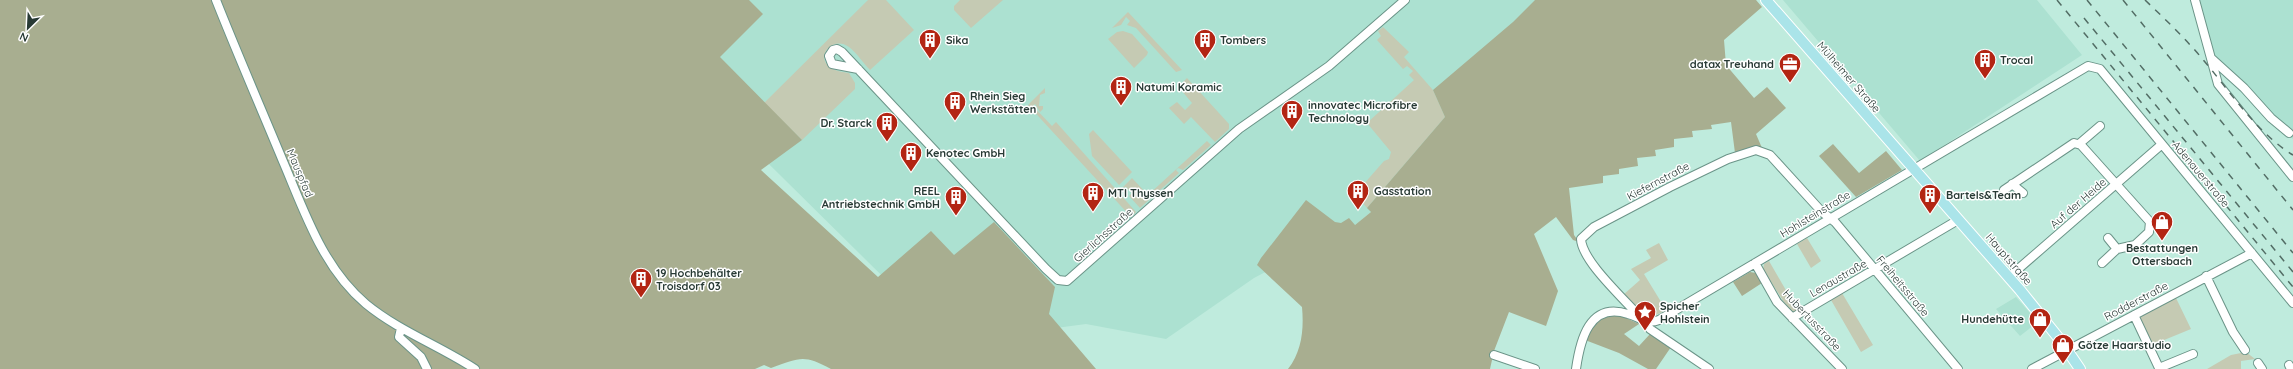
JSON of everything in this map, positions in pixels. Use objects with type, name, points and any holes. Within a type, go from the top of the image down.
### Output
[{"type":"main road","name":"Mülheimer Straße","points":[[1766,0],[1914,169]]},
{"type":"main road","name":"Hauptstraße","points":[[1914,169],[2009,277],[2068,350],[2080,369]]},
{"type":"street","name":"Mauspfad","points":[[216,0],[322,249],[357,295],[376,311],[401,328],[475,369]]},
{"type":"street","name":"Gierlichsstraße","points":[[858,69],[1046,268],[1058,280],[1067,281],[1240,129],[1317,76],[1406,0]]},
{"type":"street","points":[[2195,0],[2218,84],[2293,177]]},
{"type":"street","points":[[2212,59],[2244,88],[2271,118],[2289,133]]},
{"type":"street","name":"Hohlsteinstraße","points":[[1647,322],[1659,320],[2088,66]]},
{"type":"street","name":"Adenauerstraße","points":[[2088,66],[2100,69],[2161,145],[2293,303]]},
{"type":"street","points":[[2004,190],[2074,144],[2079,144],[2100,126]]},
{"type":"street","points":[[2079,144],[2148,218],[2150,228],[2149,232],[2135,245],[2117,249],[2102,263]]},
{"type":"street","name":"Auf der Heide","points":[[2009,277],[2161,145]]},
{"type":"street","name":"Kiefernstraße","points":[[1647,322],[1633,310],[1586,256],[1581,239],[1594,227],[1699,172],[1728,159],[1756,150],[1770,155],[1822,212],[1830,218]]},
{"type":"street","points":[[2012,184],[2023,194]]},
{"type":"street","name":"Freiheitsstraße","points":[[1830,218],[1958,369]]},
{"type":"street","name":"Lenaustraße","points":[[1792,318],[1958,220]]},
{"type":"street","points":[[2108,238],[2117,249]]},
{"type":"street","name":"Rodderstraße","points":[[2032,369],[2252,253]]},
{"type":"street","name":"Hubertusstraße","points":[[1755,263],[1777,302],[1842,369]]},
{"type":"street","points":[[2206,276],[2233,332],[2245,350]]},
{"type":"street","points":[[1576,369],[1584,334],[1593,320],[1607,312],[1629,314],[1647,322],[1652,331],[1709,369]]},
{"type":"street","points":[[2134,315],[2159,368],[2193,354]]},
{"type":"street","points":[[401,328],[399,337],[401,341],[421,358],[428,369]]},
{"type":"street","points":[[1494,355],[1535,369]]},
{"type":"shaded area","points":[[0,0],[749,0],[763,14],[720,57],[802,140],[761,170],[878,277],[931,231],[954,255],[994,222],[1055,287],[1049,314],[1096,369],[831,369],[814,361],[801,359],[771,368],[764,365],[755,369],[0,369]]},
{"type":"shaded area","points":[[603,0],[1602,0],[1368,208],[1371,212],[1355,225],[1254,278],[1166,339],[1086,324],[949,342]]},
{"type":"shaded area","points":[[868,0],[886,0],[914,30],[870,70],[849,47],[841,44],[834,44],[829,48],[825,53],[824,59],[828,65],[836,70],[849,73],[855,83],[855,89],[802,140],[764,103]]},
{"type":"shaded area","points":[[960,0],[1003,0],[971,28],[954,10],[954,6]]},
{"type":"shaded area","points":[[1535,0],[1756,0],[1762,7],[1724,40],[1726,65],[1754,98],[1767,87],[1786,108],[1756,134],[1762,148],[1752,147],[1735,153],[1731,122],[1711,125],[1712,129],[1692,131],[1693,137],[1674,139],[1674,147],[1655,150],[1656,156],[1637,158],[1638,166],[1619,169],[1619,174],[1603,176],[1603,183],[1569,188],[1574,235],[1579,242],[1573,240],[1556,217],[1534,234],[1558,291],[1546,326],[1509,312],[1494,351],[1490,369],[1288,369],[1293,362],[1301,340],[1303,323],[1302,307],[1257,265],[1261,258],[1306,200],[1335,222],[1341,223],[1349,218],[1355,225],[1371,212],[1367,208],[1445,117],[1433,90],[1513,22]]},
{"type":"shaded area","points":[[1783,0],[2037,0],[2082,55],[1920,161]]},
{"type":"shaded area","points":[[2198,0],[2293,0],[2293,139],[2272,122],[2262,103],[2245,83],[2214,59]]},
{"type":"shaded area","points":[[1128,12],[1182,70],[1176,72],[1136,28],[1127,25],[1130,21],[1126,17],[1121,25],[1112,28]]},
{"type":"shaded area","points":[[1383,27],[1409,52],[1404,57],[1433,90],[1445,117],[1367,208],[1355,194],[1384,161],[1389,159],[1391,152],[1367,123],[1414,80],[1409,75],[1413,71],[1407,66],[1403,69],[1377,40],[1381,36],[1378,31]]},
{"type":"shaded area","points":[[1123,31],[1132,34],[1148,52],[1147,55],[1134,68],[1108,39],[1117,32]]},
{"type":"shaded area","points":[[1187,78],[1229,124],[1229,129],[1215,142],[1191,117],[1184,124],[1169,108],[1177,102],[1185,110],[1192,103],[1181,90],[1186,85],[1183,82]]},
{"type":"shaded area","points":[[1045,88],[1045,93],[1040,95],[1039,106],[1043,106],[1043,109],[1040,112],[1035,104],[1033,106],[1052,126],[1056,122],[1136,212],[1131,217],[1028,105]]},
{"type":"shaded area","points":[[1093,130],[1132,172],[1119,185],[1092,156],[1089,134]]},
{"type":"shaded area","points":[[1207,141],[1211,145],[1183,170],[1178,168],[1176,170],[1179,173],[1140,208],[1129,196],[1132,193],[1126,187],[1122,188],[1132,178],[1148,195]]},
{"type":"shaded area","points":[[1833,144],[1859,173],[1886,151],[1902,170],[1856,197],[1819,156]]},
{"type":"shaded area","points":[[1807,238],[1821,261],[1811,268],[1797,244]]},
{"type":"shaded area","points":[[1659,243],[1668,260],[1644,274],[1666,310],[1652,316],[1646,316],[1637,311],[1623,295],[1640,280],[1631,269],[1651,258],[1646,250]]},
{"type":"shaded area","points":[[1769,261],[1798,311],[1797,312],[1787,307],[1763,269],[1764,264]]},
{"type":"shaded area","points":[[1750,272],[1756,273],[1762,283],[1742,296],[1733,282]]},
{"type":"shaded area","points":[[1842,293],[1873,345],[1861,352],[1831,300]]},
{"type":"shaded area","points":[[2016,297],[2038,322],[2020,336],[1996,309]]},
{"type":"shaded area","points":[[2176,298],[2191,329],[2152,345],[2140,320],[2141,316]]},
{"type":"shaded area","points":[[1612,315],[1622,316],[1639,324],[1624,334],[1639,346],[1650,334],[1671,347],[1656,369],[1648,369],[1619,353],[1585,340],[1595,322]]},
{"type":"shaded area","points":[[2246,352],[2255,359],[2241,361],[2241,369],[2207,369],[2231,355]]},
{"type":"railway","points":[[2057,0],[2293,287]]},
{"type":"railway","points":[[2087,0],[2293,253]]},
{"type":"railway","points":[[2123,0],[2293,210]]},
{"type":"railway","points":[[2145,0],[2191,46],[2256,124],[2268,136],[2293,155]]},
{"type":"railway","points":[[2084,18],[2293,272]]},
{"type":"place","name":"Sika","points":[[930,60]]},
{"type":"place","name":"Tombers","points":[[1205,60]]},
{"type":"place","name":"Trocal","points":[[1985,80]]},
{"type":"place","name":"datax Treuhand","points":[[1790,84]]},
{"type":"place","name":"Natumi Koramic","points":[[1121,106]]},
{"type":"place","name":"Rhein Sieg Werkstätten","points":[[955,122]]},
{"type":"place","name":"innovatec Microfibre Technology","points":[[1292,130]]},
{"type":"place","name":"Dr. Starck","points":[[887,142]]},
{"type":"place","name":"Kenotec GmbH","points":[[911,172]]},
{"type":"place","name":"Gasstation","points":[[1358,210]]},
{"type":"place","name":"MTI Thyssen","points":[[1093,212]]},
{"type":"place","name":"Bartels&Team","points":[[1930,214]]},
{"type":"place","name":"REEL Antriebstechnik GmbH","points":[[956,216]]},
{"type":"place","name":"Bestattungen Ottersbach","points":[[2162,242]]},
{"type":"place","name":"19 Hochbehälter Troisdorf 03","points":[[641,298]]},
{"type":"place","name":"Spicher Hohlstein","points":[[1645,332]]},
{"type":"place","name":"Hundehütte","points":[[2040,338]]},
{"type":"place","name":"Götze Haarstudio","points":[[2063,364]]}]
